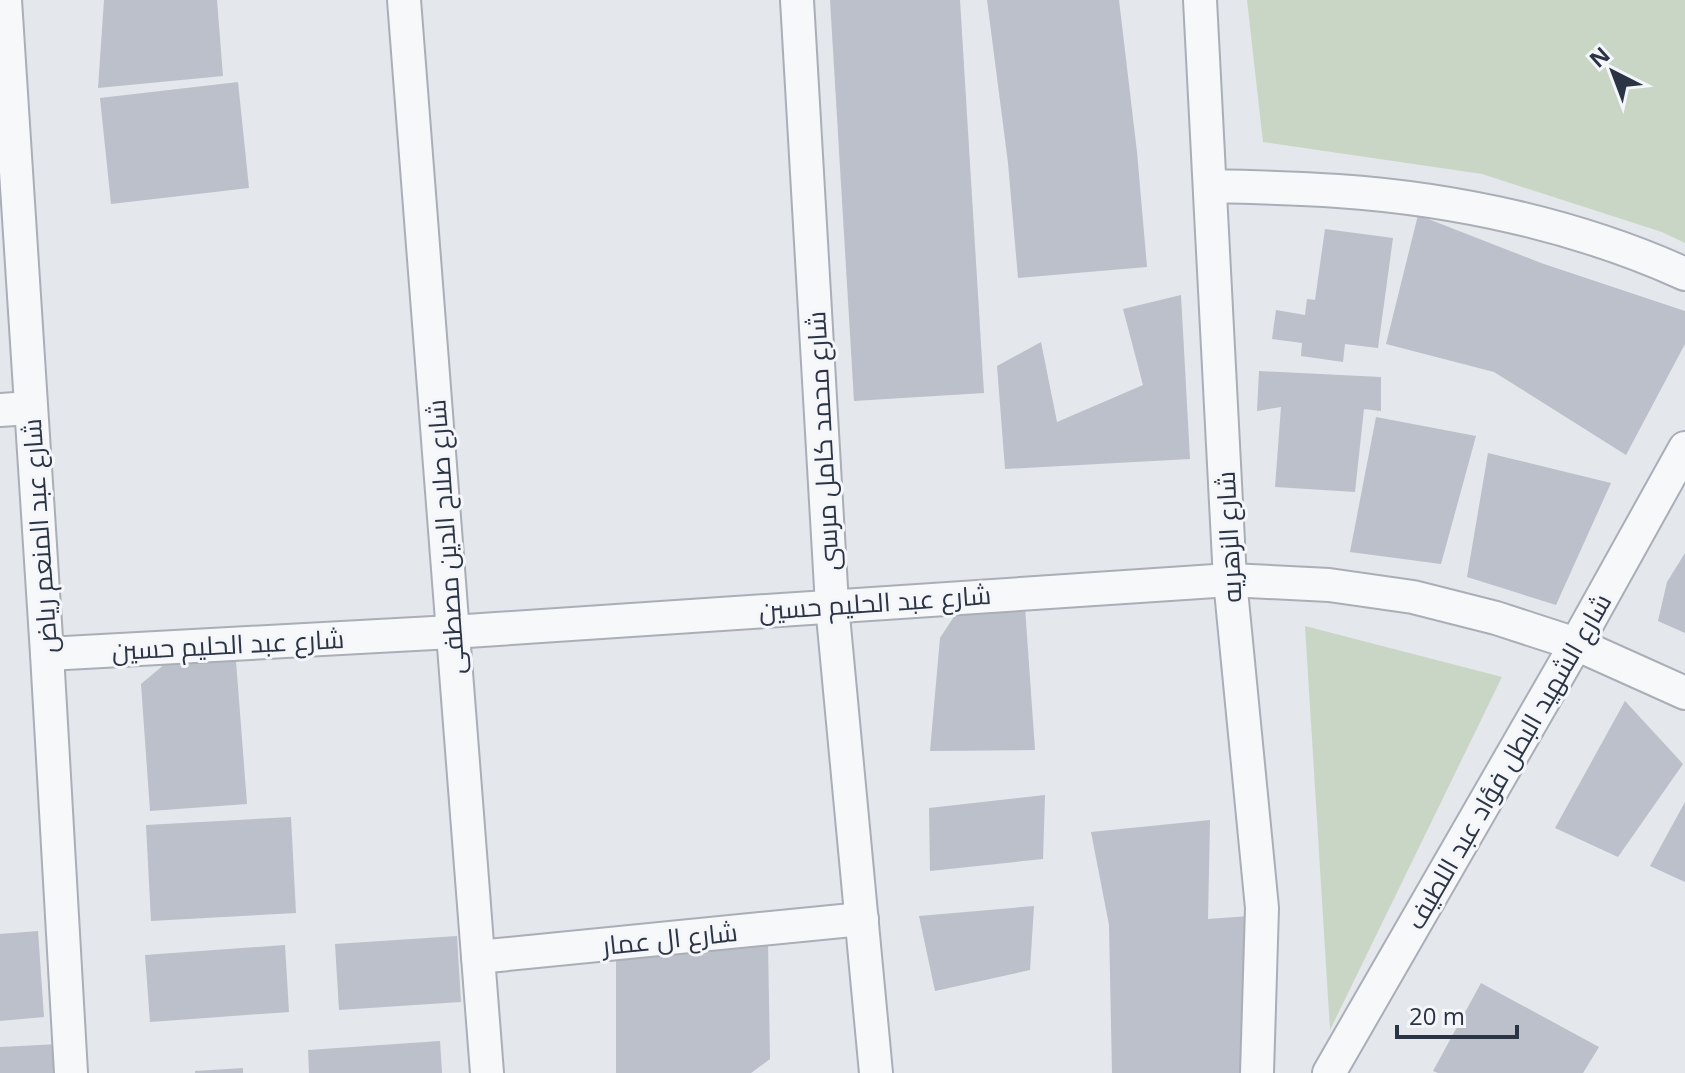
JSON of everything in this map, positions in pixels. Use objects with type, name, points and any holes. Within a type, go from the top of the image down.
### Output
[{"type":"street","name":"شارع عبد المنعم رياض","points":[[5,0],[15,409],[47,654],[71,1073]]},
{"type":"street","name":"شارع صلاح الدين مصطفى","points":[[404,0],[487,1073]]},
{"type":"street","name":"شارع محمد كامل مرسى","points":[[797,0],[832,605],[876,1073]]},
{"type":"street","name":"شارع الزهريه","points":[[1200,0],[1230,580],[1262,908],[1257,1073]]},
{"type":"street","points":[[1210,186],[1339,191],[1448,204],[1556,228],[1685,274]]},
{"type":"street","name":"شارع الشهيد البطل فؤاد عبد اللطيف","points":[[1329,1073],[1685,448]]},
{"type":"street","name":"شارع عبد الحليم حسين","points":[[47,654],[452,632],[1230,580],[1329,585],[1413,597],[1496,618],[1576,644],[1685,693]]},
{"type":"street","name":"شارع ال عمار","points":[[478,957],[862,919]]},
{"type":"green space","points":[[1247,0],[1685,0],[1685,243],[1662,232],[1482,174],[1263,142]]},
{"type":"green space","points":[[1305,626],[1502,677],[1330,1030]]},
{"type":"building","points":[[104,0],[217,0],[223,76],[98,88]]},
{"type":"building","points":[[830,0],[960,0],[984,393],[854,401]]},
{"type":"building","points":[[987,0],[1119,0],[1147,267],[1018,278],[1008,163]]},
{"type":"building","points":[[238,82],[249,188],[111,204],[100,98]]},
{"type":"building","points":[[1418,215],[1541,263],[1685,311],[1685,344],[1626,455],[1494,372],[1386,344]]},
{"type":"building","points":[[1325,229],[1393,238],[1378,348],[1345,344],[1343,362],[1301,356],[1302,343],[1272,339],[1276,310],[1305,315],[1307,299],[1315,300]]},
{"type":"building","points":[[1181,295],[1190,459],[1005,469],[997,366],[1041,342],[1057,422],[1143,385],[1123,309]]},
{"type":"building","points":[[1259,371],[1381,377],[1381,411],[1364,409],[1355,492],[1275,487],[1281,407],[1257,411]]},
{"type":"building","points":[[1376,417],[1476,436],[1441,564],[1350,552]]},
{"type":"building","points":[[1488,453],[1611,483],[1556,605],[1467,577]]},
{"type":"building","points":[[1685,553],[1685,633],[1658,621],[1667,582]]},
{"type":"building","points":[[1025,607],[1035,750],[930,751],[940,638],[957,612]]},
{"type":"building","points":[[235,648],[247,804],[150,811],[141,684],[178,653]]},
{"type":"building","points":[[1625,701],[1683,764],[1618,857],[1555,828]]},
{"type":"building","points":[[1045,795],[1043,859],[930,871],[929,808]]},
{"type":"building","points":[[1685,802],[1685,882],[1650,866]]},
{"type":"building","points":[[291,817],[296,913],[151,921],[146,825]]},
{"type":"building","points":[[1210,820],[1208,919],[1263,915],[1242,1073],[1112,1073],[1109,925],[1091,832]]},
{"type":"building","points":[[1034,906],[1030,970],[935,991],[919,916]]},
{"type":"building","points":[[38,931],[44,1017],[0,1021],[0,934]]},
{"type":"building","points":[[457,936],[461,1002],[339,1010],[335,944]]},
{"type":"building","points":[[768,943],[770,1059],[751,1073],[616,1073],[616,957]]},
{"type":"building","points":[[285,945],[289,1012],[150,1022],[145,955]]},
{"type":"building","points":[[1481,983],[1599,1047],[1583,1073],[1433,1071]]},
{"type":"building","points":[[440,1041],[442,1073],[309,1073],[308,1050]]},
{"type":"building","points":[[59,1044],[60,1073],[0,1073],[0,1047]]},
{"type":"building","points":[[243,1068],[243,1073],[195,1073],[195,1071]]}]
